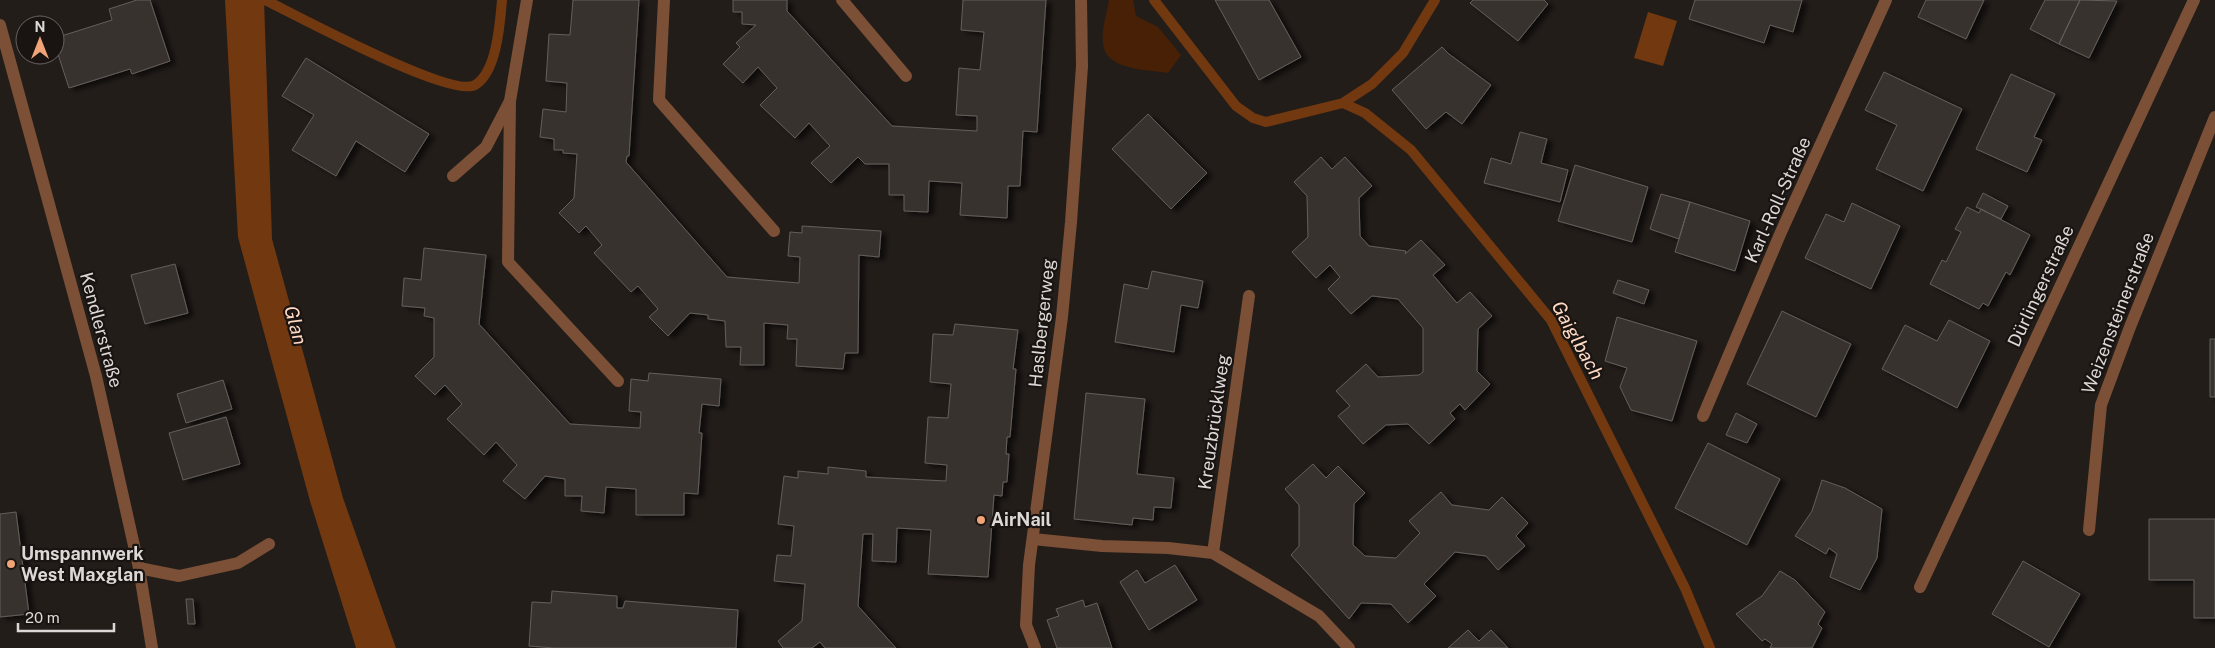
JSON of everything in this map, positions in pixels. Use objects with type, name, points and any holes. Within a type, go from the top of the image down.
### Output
[{"type":"street","points":[[527,0],[510,101],[508,262],[618,382]]},
{"type":"street","points":[[664,0],[659,100],[774,230]]},
{"type":"street","points":[[842,0],[906,76]]},
{"type":"street","name":"Haslbergerweg","points":[[1035,648],[1026,625],[1033,539],[1062,317],[1071,222],[1082,66],[1081,0]]},
{"type":"street","name":"Karl-Roll-Straße","points":[[1703,416],[1781,232],[1886,0]]},
{"type":"street","name":"Dürlingerstraße","points":[[1920,587],[2194,0]]},
{"type":"street","name":"Kendlerstraße","points":[[0,24],[96,376],[139,568],[152,648]]},
{"type":"street","points":[[453,176],[486,147],[510,101]]},
{"type":"street","name":"Weizensteinerstraße","points":[[2089,530],[2101,405],[2130,326],[2215,117]]},
{"type":"street","name":"Kreuzbrücklweg","points":[[1213,553],[1249,296]]},
{"type":"street","points":[[1033,539],[1102,546],[1168,548],[1213,553],[1319,616],[1349,648]]},
{"type":"street","points":[[139,568],[179,576],[238,563],[269,544]]},
{"type":"shaded area","points":[[225,0],[264,0],[272,239],[343,498],[396,648],[356,648],[310,501],[238,237]]},
{"type":"shaded area","points":[[1109,0],[1133,0],[1136,16],[1158,27],[1181,55],[1168,73],[1128,67],[1111,59],[1103,43],[1104,22]]},
{"type":"shaded area","points":[[1648,12],[1677,21],[1663,66],[1634,58]]},
{"type":"building","points":[[137,0],[150,0],[170,61],[132,74],[130,69],[69,88],[62,65],[65,65],[65,35],[112,20],[109,9]]},
{"type":"building","points":[[573,0],[639,0],[629,156],[627,156],[626,162],[727,277],[799,283],[800,257],[788,256],[790,232],[802,233],[802,226],[881,231],[879,257],[859,255],[858,353],[845,353],[843,369],[796,366],[797,339],[787,339],[788,325],[764,323],[764,365],[740,365],[741,347],[726,347],[725,321],[708,319],[708,315],[690,313],[668,336],[649,317],[658,309],[638,286],[631,292],[594,253],[602,245],[586,226],[579,233],[559,213],[574,198],[577,154],[563,153],[563,150],[554,150],[554,139],[540,137],[543,109],[566,112],[567,83],[546,81],[549,34],[570,35]]},
{"type":"building","points":[[733,0],[787,0],[787,11],[892,126],[977,131],[977,116],[956,115],[959,68],[980,70],[984,32],[961,30],[963,0],[1046,0],[1037,132],[1023,131],[1020,186],[1008,186],[1007,218],[960,215],[962,183],[929,181],[928,212],[904,211],[904,195],[889,195],[889,164],[865,164],[858,157],[831,183],[811,163],[830,146],[809,123],[795,138],[760,105],[777,88],[758,67],[743,83],[723,64],[740,47],[736,43],[756,25],[742,24],[742,12],[733,12]]},
{"type":"building","points":[[1215,0],[1269,0],[1301,57],[1259,80]]},
{"type":"building","points":[[1473,0],[1544,0],[1548,4],[1518,41],[1470,3]]},
{"type":"building","points":[[1695,0],[1802,0],[1793,32],[1770,25],[1764,43],[1689,19]]},
{"type":"building","points":[[1926,0],[1984,0],[1966,39],[1918,17]]},
{"type":"building","points":[[2045,0],[2080,0],[2059,44],[2030,29]]},
{"type":"building","points":[[2080,0],[2117,1],[2089,58],[2059,44]]},
{"type":"building","points":[[1442,47],[1491,85],[1462,124],[1446,112],[1426,129],[1392,90]]},
{"type":"building","points":[[306,58],[429,134],[405,172],[356,141],[336,176],[292,150],[314,115],[282,96]]},
{"type":"building","points":[[1884,72],[1962,109],[1923,191],[1876,169],[1897,125],[1865,110]]},
{"type":"building","points":[[2011,74],[2055,94],[2034,137],[2042,140],[2027,172],[1976,149]]},
{"type":"building","points":[[1148,114],[1207,173],[1171,209],[1112,149]]},
{"type":"building","points":[[1520,132],[1547,139],[1541,163],[1568,170],[1560,202],[1484,183],[1491,158],[1511,164]]},
{"type":"building","points":[[1321,157],[1332,169],[1345,157],[1372,186],[1359,198],[1360,236],[1369,246],[1406,251],[1405,254],[1421,240],[1445,265],[1433,275],[1457,303],[1470,292],[1492,316],[1478,329],[1477,371],[1490,384],[1465,410],[1460,404],[1450,413],[1455,419],[1429,444],[1408,424],[1386,425],[1363,444],[1338,416],[1350,406],[1336,391],[1366,364],[1378,377],[1419,375],[1423,372],[1423,328],[1398,299],[1372,296],[1351,314],[1328,289],[1340,277],[1330,265],[1316,278],[1292,252],[1308,237],[1307,196],[1294,182]]},
{"type":"building","points":[[1575,165],[1648,187],[1632,242],[1558,221]]},
{"type":"building","points":[[1983,193],[2008,206],[2001,219],[1976,207]]},
{"type":"building","points":[[1661,194],[1690,202],[1679,239],[1650,229]]},
{"type":"building","points":[[1690,202],[1750,221],[1735,271],[1675,252]]},
{"type":"building","points":[[1852,203],[1900,226],[1871,289],[1805,258],[1826,214],[1844,222]]},
{"type":"building","points":[[1967,207],[1979,213],[1981,209],[2030,235],[2010,275],[2006,272],[1988,306],[1983,303],[1979,309],[1930,284],[1942,260],[1946,262],[1961,232],[1955,229]]},
{"type":"building","points":[[424,248],[486,255],[479,324],[570,424],[640,428],[641,412],[629,411],[631,379],[648,381],[649,373],[721,379],[719,406],[702,404],[699,433],[702,433],[698,494],[684,493],[684,515],[636,515],[636,489],[606,487],[604,513],[581,511],[582,496],[565,496],[565,479],[545,476],[525,499],[503,481],[517,465],[496,442],[484,455],[447,419],[462,404],[445,385],[435,395],[415,376],[434,357],[434,318],[424,316],[425,308],[402,306],[404,278],[421,280]]},
{"type":"building","points":[[175,264],[188,313],[145,324],[131,275]]},
{"type":"building","points":[[1152,271],[1203,281],[1198,308],[1181,305],[1174,352],[1115,342],[1124,284],[1148,289]]},
{"type":"building","points":[[1618,280],[1649,290],[1644,304],[1613,293]]},
{"type":"building","points":[[1782,311],[1851,344],[1816,417],[1747,384]]},
{"type":"building","points":[[1617,317],[1697,341],[1672,421],[1631,410],[1620,387],[1627,368],[1605,361]]},
{"type":"building","points":[[1949,320],[1990,341],[1957,408],[1882,369],[1905,325],[1937,341]]},
{"type":"building","points":[[955,324],[1018,330],[1013,369],[1016,369],[1010,437],[1007,437],[1006,454],[1009,454],[1007,482],[1003,482],[1002,496],[994,495],[988,577],[928,574],[931,530],[897,528],[896,562],[872,561],[873,534],[863,534],[858,606],[896,648],[825,648],[820,642],[812,648],[783,648],[778,641],[802,621],[805,584],[774,581],[777,555],[791,556],[794,526],[778,524],[784,476],[798,478],[798,471],[828,474],[828,467],[866,471],[866,477],[946,481],[947,465],[925,463],[928,417],[948,418],[951,384],[930,382],[933,334],[953,335]]},
{"type":"building","points":[[2210,339],[2215,339],[2215,397],[2210,397]]},
{"type":"building","points":[[223,380],[232,409],[186,423],[177,394]]},
{"type":"building","points":[[1086,393],[1145,399],[1137,474],[1174,478],[1171,508],[1154,507],[1153,520],[1133,518],[1132,525],[1074,519]]},
{"type":"building","points":[[1736,413],[1757,424],[1747,443],[1726,435]]},
{"type":"building","points":[[226,417],[240,464],[183,480],[169,433]]},
{"type":"building","points":[[1708,443],[1780,479],[1747,545],[1675,508]]},
{"type":"building","points":[[1313,464],[1326,478],[1338,466],[1365,493],[1354,504],[1353,545],[1365,556],[1396,558],[1420,533],[1409,521],[1441,492],[1452,505],[1489,510],[1502,497],[1528,523],[1516,536],[1525,546],[1498,570],[1486,556],[1455,552],[1424,584],[1436,596],[1408,623],[1391,604],[1361,603],[1349,619],[1291,555],[1299,546],[1299,505],[1285,489]]},
{"type":"building","points":[[1822,480],[1845,488],[1882,509],[1877,558],[1860,590],[1830,577],[1837,554],[1829,548],[1826,554],[1795,536],[1812,511]]},
{"type":"building","name":"Umspannwerk West Maxglan","points":[[16,512],[29,614],[0,617],[0,514]]},
{"type":"building","points":[[2149,519],[2215,519],[2215,618],[2194,618],[2194,580],[2149,580]]},
{"type":"building","points":[[2023,561],[2080,594],[2049,647],[1992,614]]},
{"type":"building","points":[[1175,565],[1197,600],[1149,630],[1120,582],[1137,570],[1145,583]]},
{"type":"building","points":[[1780,571],[1795,580],[1825,612],[1818,624],[1822,628],[1812,648],[1770,648],[1772,644],[1765,639],[1762,641],[1736,614],[1762,596]]},
{"type":"building","points":[[552,591],[617,596],[617,608],[623,608],[625,601],[738,610],[736,648],[554,648],[529,646],[532,602],[551,603]]},
{"type":"building","points":[[186,599],[193,599],[195,624],[188,624]]},
{"type":"building","points":[[1083,600],[1085,607],[1097,603],[1112,648],[1057,648],[1047,620],[1059,616],[1056,609]]},
{"type":"building","points":[[1468,630],[1479,641],[1491,630],[1508,648],[1448,648]]},
{"type":"waterway","points":[[265,0],[406,68],[436,80],[460,86],[475,85],[482,79],[488,69],[496,46],[502,0]]},
{"type":"waterway","points":[[1154,0],[1236,106],[1253,118],[1266,122],[1343,103],[1372,84],[1403,53],[1435,0]]},
{"type":"waterway","name":"Gaiglbach","points":[[1343,103],[1365,113],[1411,150],[1551,320],[1685,588],[1710,648]]},
{"type":"place","name":"AirNail","points":[[981,520]]},
{"type":"place","name":"Umspannwerk West Maxglan","points":[[11,564]]},
{"type":"water label","name":"Glan","points":[[296,325]]}]
